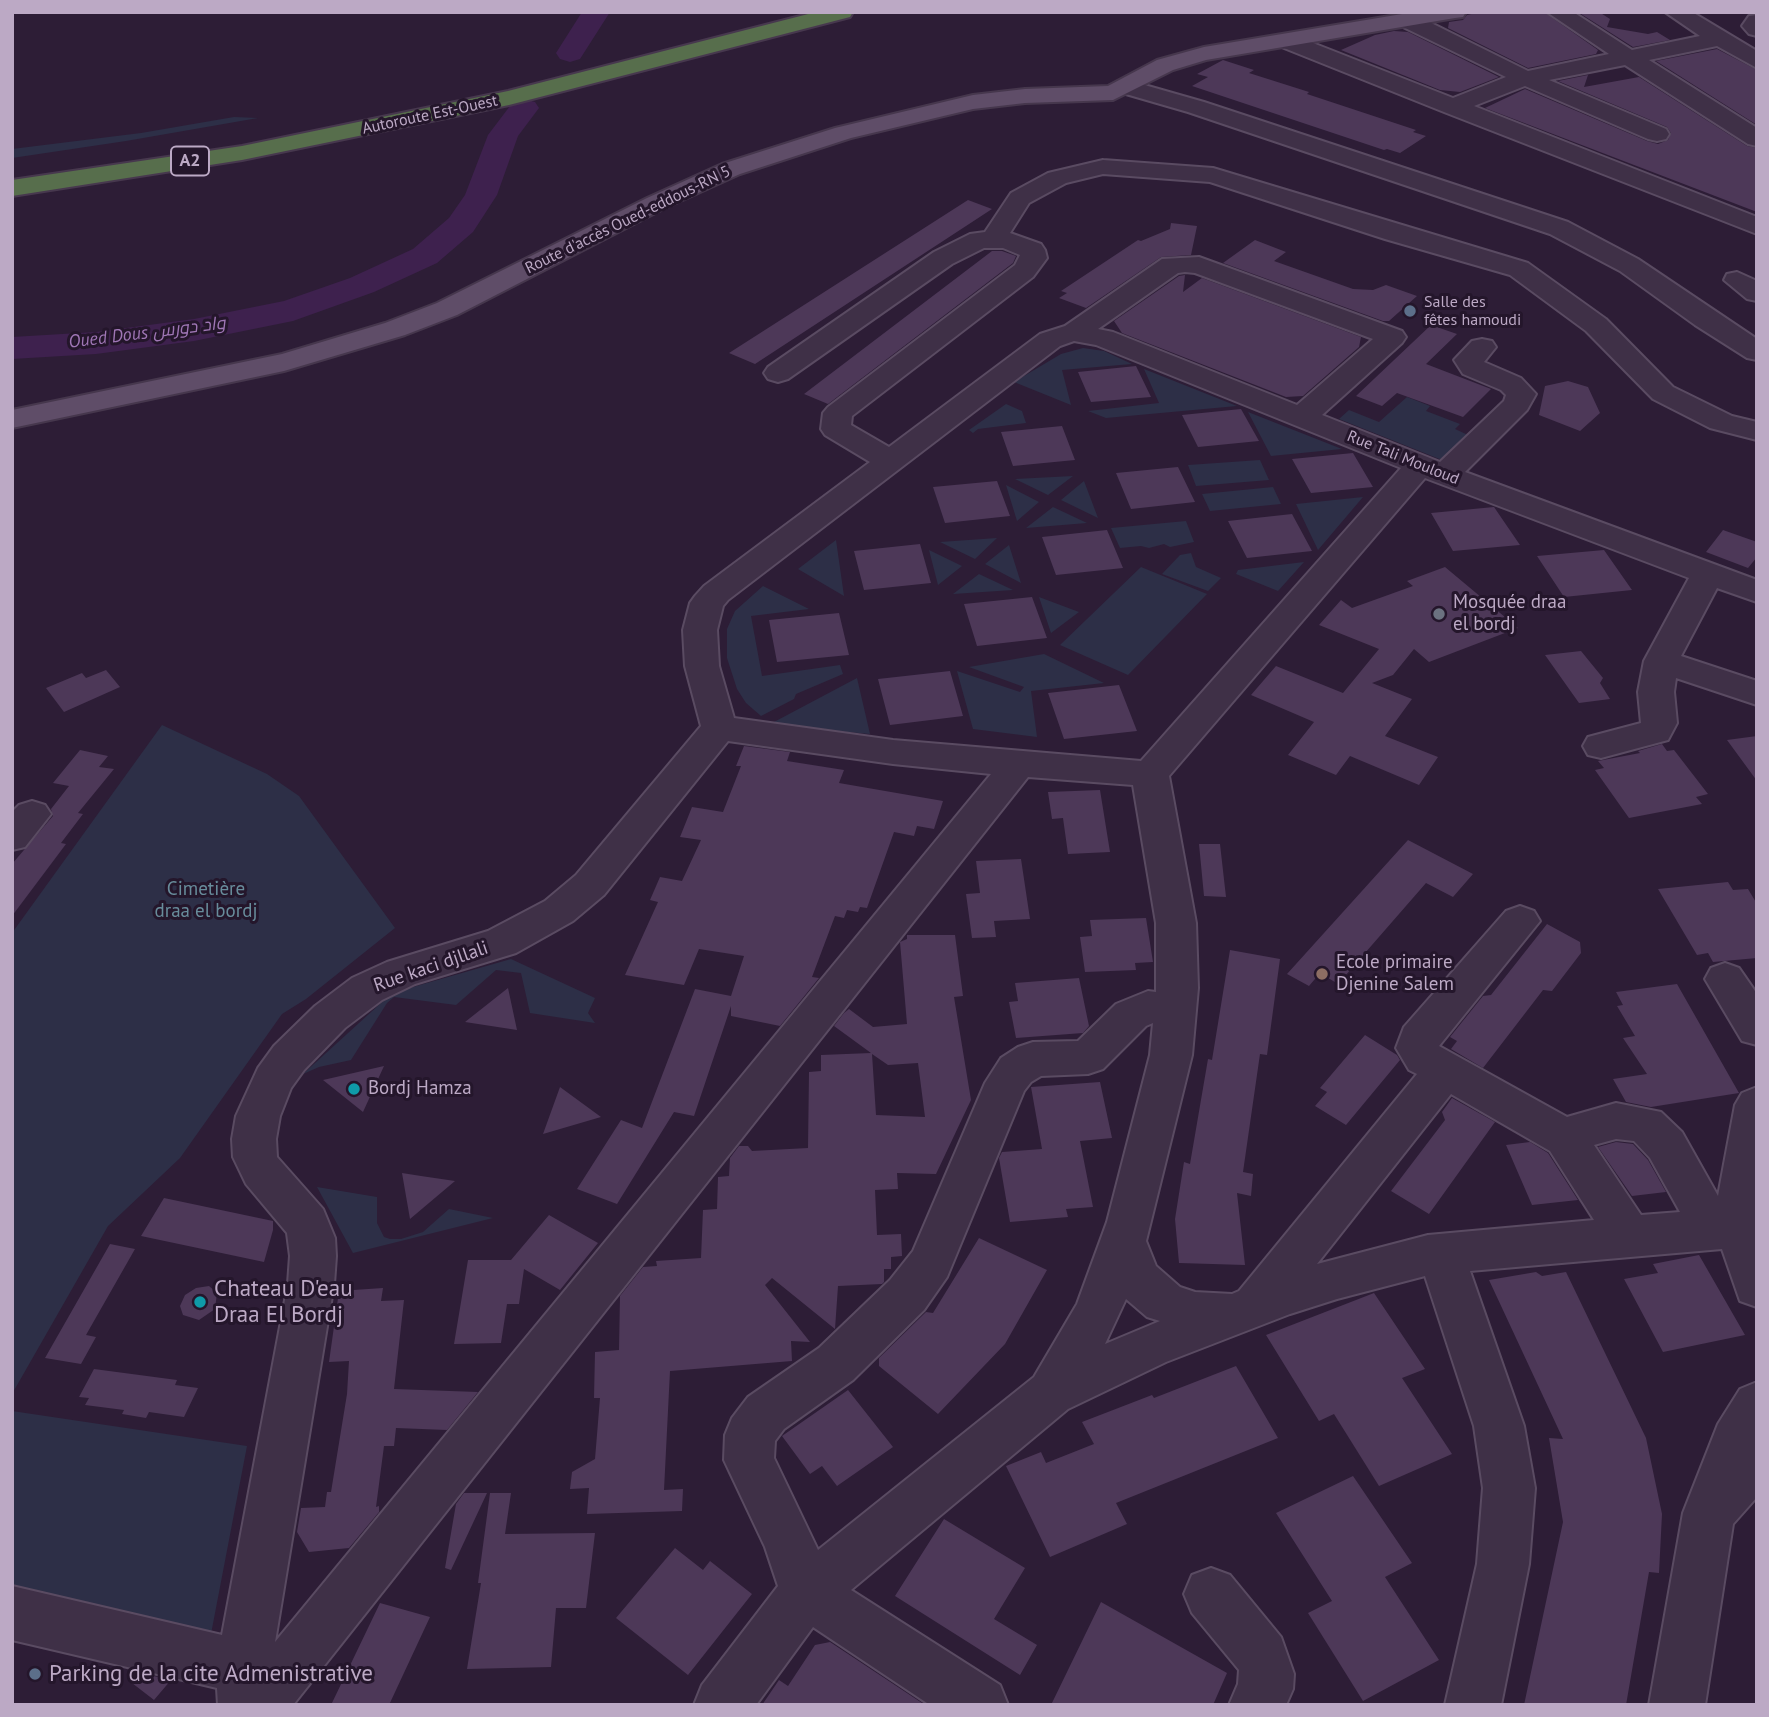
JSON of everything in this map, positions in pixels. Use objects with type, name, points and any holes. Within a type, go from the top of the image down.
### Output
[{"type":"highway","name":"Autoroute Est-Ouest","points":[[12,168],[509,98],[675,48],[774,12]]},
{"type":"highway","name":"Autoroute Est-Ouest","points":[[675,48],[842,12]]},
{"type":"highway","name":"Autoroute Est-Ouest","points":[[12,188],[242,153],[360,120]]},
{"type":"main road","name":"Route d'accès Oued-eddous-RN 5","points":[[12,419],[284,362],[395,329],[447,309],[656,203],[773,153],[921,113],[973,102],[1025,96],[1102,94],[1128,87],[1165,65],[1238,47],[1455,12]]},
{"type":"street","points":[[1558,12],[1757,139]]},
{"type":"street","points":[[1676,12],[1757,61]]},
{"type":"street","points":[[1407,20],[1525,78],[1657,134]]},
{"type":"street","points":[[1757,21],[1753,26],[1757,29]]},
{"type":"street","points":[[1452,107],[1525,78],[1720,38]]},
{"type":"street","points":[[1287,41],[1603,168],[1757,226]]},
{"type":"street","points":[[1128,87],[1196,107],[1559,228],[1629,265],[1757,352]]},
{"type":"street","points":[[1603,168],[1657,134],[1725,119]]},
{"type":"street","points":[[994,238],[1020,198],[1056,178],[1103,167],[1213,175],[1394,233],[1519,269],[1596,325],[1663,393],[1721,422],[1757,431]]},
{"type":"street","points":[[778,373],[943,258],[979,240],[994,238],[1032,250],[1034,258],[1024,271],[838,413],[836,429],[890,461]]},
{"type":"street","points":[[1150,774],[893,752],[719,728],[702,666],[700,630],[707,603],[716,593],[890,461],[1062,336],[1171,265],[1199,265],[1392,337],[1302,417]]},
{"type":"street","name":"Rue Tali Mouloud","points":[[1062,336],[1103,338],[1433,470],[1757,592]]},
{"type":"street","points":[[1150,774],[1433,470],[1517,404],[1521,394],[1511,384],[1473,368],[1468,360],[1482,347]]},
{"type":"street","points":[[1601,746],[1655,731],[1659,723],[1656,692],[1661,661],[1708,574]]},
{"type":"street","points":[[1661,661],[1757,693]]},
{"type":"street","name":"Rue kaci djllali","points":[[249,1692],[311,1284],[312,1238],[307,1223],[262,1171],[255,1157],[258,1116],[273,1080],[330,1017],[375,984],[401,973],[502,942],[559,911],[590,885],[719,728]]},
{"type":"street","points":[[12,1612],[249,1692],[1019,764]]},
{"type":"street","points":[[1051,1393],[1098,1312],[1124,1242],[1171,1055],[1175,1009],[1176,923],[1150,774]]},
{"type":"street","points":[[1520,920],[1419,1038],[1417,1048],[1424,1058],[1566,1138],[1629,1237]]},
{"type":"street","points":[[1725,979],[1757,1029]]},
{"type":"street","points":[[980,1705],[807,1592],[788,1540],[749,1460],[750,1435],[766,1413],[836,1364],[907,1295],[930,1263],[1006,1083],[1016,1070],[1033,1059],[1088,1057],[1131,1015],[1148,1007],[1175,1009]]},
{"type":"street","points":[[1124,1242],[1129,1265],[1134,1273],[1164,1302],[1195,1313],[1245,1310],[1445,1070]]},
{"type":"street","points":[[1726,1230],[1742,1182],[1757,1105]]},
{"type":"street","points":[[1566,1138],[1587,1128],[1616,1121],[1646,1125],[1666,1145],[1726,1230],[1757,1286]]},
{"type":"street","points":[[722,1705],[807,1592],[1051,1393],[1149,1347],[1337,1278],[1440,1254],[1726,1230]]},
{"type":"street","points":[[1440,1254],[1499,1426],[1509,1488],[1503,1564],[1473,1705]]},
{"type":"street","points":[[1677,1705],[1709,1513],[1736,1441],[1757,1405]]},
{"type":"street","points":[[1709,1513],[1740,1479],[1757,1472]]},
{"type":"street","points":[[1212,1594],[1262,1657],[1267,1674],[1265,1689],[1257,1705]]},
{"type":"green space","points":[[234,117],[258,118],[12,158],[12,149],[141,133]]},
{"type":"green space","points":[[1083,348],[1104,351],[1132,364],[1062,370],[1071,405],[1014,382],[1061,354]]},
{"type":"green space","points":[[1144,369],[1237,406],[1106,418],[1088,411],[1159,403]]},
{"type":"green space","points":[[1407,397],[1430,406],[1426,411],[1460,424],[1455,429],[1468,435],[1442,460],[1339,419],[1349,410],[1379,422]]},
{"type":"green space","points":[[1006,404],[1022,411],[1026,423],[978,429],[973,433],[969,430]]},
{"type":"green space","points":[[1248,412],[1342,449],[1271,456]]},
{"type":"green space","points":[[1260,460],[1269,480],[1196,486],[1188,465]]},
{"type":"green space","points":[[1073,476],[1048,495],[1015,479]]},
{"type":"green space","points":[[1084,481],[1098,518],[1061,500]]},
{"type":"green space","points":[[1006,485],[1039,502],[1017,521]]},
{"type":"green space","points":[[1273,487],[1281,504],[1210,511],[1202,494]]},
{"type":"green space","points":[[1363,497],[1318,550],[1296,504]]},
{"type":"green space","points":[[1053,507],[1087,523],[1026,528]]},
{"type":"green space","points":[[1186,521],[1194,542],[1170,547],[1164,544],[1149,548],[1120,548],[1111,528]]},
{"type":"green space","points":[[997,538],[975,559],[940,542]]},
{"type":"green space","points":[[836,540],[844,596],[798,569]]},
{"type":"green space","points":[[1009,545],[1021,583],[985,564]]},
{"type":"green space","points":[[929,550],[962,566],[938,585]]},
{"type":"green space","points":[[1191,553],[1196,567],[1221,578],[1208,591],[1162,574],[1180,555]]},
{"type":"green space","points":[[1304,562],[1278,591],[1236,574],[1238,570]]},
{"type":"green space","points":[[1141,567],[1207,594],[1128,675],[1060,645]]},
{"type":"green space","points":[[979,574],[1013,590],[953,594]]},
{"type":"green space","points":[[763,586],[809,609],[751,616],[762,676],[840,665],[843,674],[796,694],[794,699],[761,716],[746,703],[737,689],[727,658],[727,629],[735,611]]},
{"type":"green space","points":[[1039,597],[1079,612],[1051,633]]},
{"type":"green space","points":[[1044,654],[1104,683],[1031,691],[1037,737],[973,729],[957,671],[1020,692],[1024,687],[969,667]]},
{"type":"green space","points":[[857,678],[870,734],[813,729],[774,722]]},
{"type":"green space","name":"Cimetière draa el bordj","points":[[162,725],[267,774],[299,796],[395,928],[306,999],[282,1014],[180,1158],[108,1226],[12,1394],[12,933]]},
{"type":"green space","points":[[511,959],[595,998],[588,1013],[595,1023],[530,1013],[521,973],[496,970],[456,1005],[394,997],[387,1003],[351,1060],[319,1067],[303,1074],[392,993]]},
{"type":"green space","points":[[317,1187],[377,1197],[377,1223],[384,1237],[390,1239],[401,1239],[423,1232],[449,1209],[493,1218],[353,1253]]},
{"type":"green space","points":[[12,1411],[247,1446],[211,1634],[12,1589]]},
{"type":"building","points":[[1480,12],[1544,12],[1598,50],[1596,54],[1528,68],[1448,28],[1449,22],[1463,20],[1467,15]]},
{"type":"building","points":[[1578,12],[1599,12],[1610,19],[1607,27],[1648,34],[1657,32],[1670,40],[1633,47]]},
{"type":"building","points":[[1394,31],[1408,32],[1499,77],[1460,92],[1440,90],[1341,50],[1375,35]]},
{"type":"building","points":[[1717,49],[1757,70],[1757,125],[1656,61]]},
{"type":"building","points":[[1223,60],[1254,70],[1249,73],[1416,130],[1413,132],[1426,136],[1400,153],[1384,150],[1192,86],[1208,77],[1197,74]]},
{"type":"building","points":[[1588,75],[1584,87],[1639,77],[1747,146],[1757,148],[1757,212],[1485,108],[1525,89],[1647,141],[1658,144],[1668,140],[1671,133],[1667,127],[1558,81]]},
{"type":"building","points":[[968,200],[992,209],[755,364],[729,353]]},
{"type":"building","points":[[1171,223],[1197,226],[1191,255],[1161,257],[1086,308],[1059,298],[1067,293],[1061,291],[1138,240],[1170,229]]},
{"type":"building","points":[[1255,240],[1286,252],[1274,261],[1353,289],[1373,290],[1386,285],[1417,296],[1389,321],[1383,321],[1223,263]]},
{"type":"building","points":[[992,251],[1016,256],[1013,263],[828,404],[804,394]]},
{"type":"building","points":[[1185,275],[1183,292],[1202,278],[1361,337],[1359,347],[1303,396],[1286,397],[1122,333],[1114,321],[1179,276]]},
{"type":"building","points":[[1431,325],[1457,334],[1426,364],[1491,389],[1463,417],[1397,393],[1382,406],[1356,396]]},
{"type":"building","points":[[1136,366],[1151,397],[1091,402],[1078,372]]},
{"type":"building","points":[[1568,381],[1588,387],[1600,413],[1580,431],[1539,415],[1545,386]]},
{"type":"building","points":[[1241,409],[1259,441],[1198,447],[1182,415]]},
{"type":"building","points":[[1062,426],[1075,460],[1013,466],[1001,432]]},
{"type":"building","points":[[1353,453],[1373,487],[1311,493],[1292,459]]},
{"type":"building","points":[[1178,467],[1195,502],[1131,509],[1116,473]]},
{"type":"building","points":[[997,481],[1010,516],[945,523],[933,487]]},
{"type":"building","points":[[1494,507],[1520,545],[1453,551],[1431,513]]},
{"type":"building","points":[[1292,514],[1312,551],[1247,558],[1228,521]]},
{"type":"building","points":[[1107,530],[1123,568],[1056,575],[1042,537]]},
{"type":"building","points":[[1723,530],[1757,542],[1757,557],[1748,568],[1706,552]]},
{"type":"building","points":[[920,544],[931,583],[864,590],[854,551]]},
{"type":"building","points":[[1604,550],[1632,590],[1564,597],[1537,556]]},
{"type":"building","points":[[1445,567],[1518,628],[1429,662],[1414,649],[1393,675],[1372,683],[1412,699],[1385,736],[1438,757],[1419,785],[1350,756],[1336,775],[1288,755],[1314,722],[1251,695],[1276,666],[1343,693],[1379,649],[1319,625],[1341,600],[1352,608],[1413,586],[1407,581]]},
{"type":"building","points":[[1032,597],[1047,638],[977,646],[964,604]]},
{"type":"building","points":[[839,613],[849,655],[777,662],[769,620]]},
{"type":"building","points":[[1581,651],[1603,678],[1600,683],[1610,699],[1579,703],[1545,655]]},
{"type":"building","points":[[106,670],[120,687],[64,712],[46,688],[82,673],[86,678]]},
{"type":"building","points":[[950,671],[963,716],[890,725],[878,679]]},
{"type":"building","points":[[1119,685],[1137,731],[1064,739],[1048,693]]},
{"type":"building","points":[[1757,736],[1757,781],[1727,740]]},
{"type":"building","points":[[1662,744],[1667,751],[1674,750],[1708,794],[1696,797],[1702,804],[1629,818],[1595,770],[1604,768],[1598,761],[1640,753],[1638,751]]},
{"type":"building","points":[[744,746],[790,752],[787,761],[844,770],[839,783],[943,801],[934,829],[917,826],[914,836],[894,832],[867,908],[860,907],[858,912],[847,910],[844,918],[835,916],[812,977],[819,978],[780,1026],[731,1016],[731,1006],[694,1116],[674,1112],[617,1204],[577,1189],[621,1120],[642,1128],[695,989],[731,996],[744,956],[699,949],[684,985],[625,975],[658,902],[650,900],[660,877],[682,881],[701,840],[680,837],[692,807],[723,812],[741,766],[736,766]]},
{"type":"building","points":[[80,750],[108,756],[99,767],[114,769],[78,813],[83,814],[61,843],[66,844],[12,916],[12,864],[53,816],[51,809],[69,786],[53,783]]},
{"type":"building","points":[[1100,790],[1110,852],[1068,854],[1063,818],[1052,819],[1048,792]]},
{"type":"building","points":[[1408,840],[1473,874],[1453,897],[1426,883],[1338,984],[1320,973],[1309,986],[1287,974]]},
{"type":"building","points":[[1199,844],[1220,844],[1226,897],[1204,896]]},
{"type":"building","points":[[1021,859],[1030,919],[994,921],[996,937],[972,938],[966,894],[980,893],[976,861]]},
{"type":"building","points":[[1728,882],[1733,890],[1748,889],[1757,904],[1757,958],[1713,962],[1708,953],[1697,955],[1658,889]]},
{"type":"building","points":[[1146,918],[1153,962],[1135,963],[1136,970],[1085,972],[1080,937],[1092,936],[1090,920]]},
{"type":"building","points":[[1547,924],[1580,942],[1581,953],[1552,991],[1543,990],[1483,1068],[1451,1049],[1457,1041],[1450,1037],[1483,996],[1491,995]]},
{"type":"building","points":[[907,935],[955,935],[963,996],[954,997],[971,1100],[936,1174],[897,1173],[898,1189],[875,1190],[877,1235],[901,1234],[902,1256],[891,1257],[891,1269],[884,1269],[882,1284],[838,1286],[835,1329],[772,1278],[765,1285],[810,1342],[791,1341],[792,1361],[670,1371],[664,1490],[683,1489],[682,1511],[587,1514],[589,1488],[570,1489],[572,1472],[595,1459],[600,1398],[594,1398],[595,1352],[619,1350],[620,1296],[643,1267],[657,1266],[656,1261],[701,1258],[703,1210],[717,1209],[718,1177],[729,1176],[730,1158],[739,1146],[748,1146],[752,1151],[808,1148],[809,1072],[821,1071],[821,1055],[871,1053],[834,1026],[844,1013],[849,1009],[873,1027],[907,1024],[900,942],[907,939]],"holes":[[[872,1054],[888,1065],[918,1063],[925,1117],[876,1115]]]},
{"type":"building","points":[[1230,950],[1280,959],[1267,1055],[1260,1054],[1243,1172],[1253,1174],[1251,1196],[1237,1193],[1245,1265],[1179,1263],[1175,1219],[1184,1162],[1190,1164],[1208,1059],[1212,1060]]},
{"type":"building","points":[[1079,978],[1089,1026],[1083,1033],[1016,1038],[1009,1002],[1018,1001],[1015,983]]},
{"type":"building","points":[[1677,984],[1739,1093],[1651,1107],[1626,1102],[1613,1079],[1647,1074],[1623,1038],[1635,1036],[1617,1006],[1623,1005],[1616,992]]},
{"type":"building","points":[[508,988],[517,1030],[465,1022]]},
{"type":"building","points":[[1365,1035],[1397,1055],[1400,1060],[1346,1125],[1315,1106],[1327,1092],[1320,1088]]},
{"type":"building","name":"Bordj Hamza","points":[[384,1066],[363,1112],[323,1080]]},
{"type":"building","points":[[1100,1082],[1112,1138],[1080,1141],[1093,1207],[1066,1209],[1068,1217],[1010,1222],[999,1158],[1002,1152],[1042,1149],[1031,1087]]},
{"type":"building","points":[[560,1087],[601,1117],[543,1134]]},
{"type":"building","points":[[1452,1098],[1495,1122],[1429,1214],[1391,1191],[1445,1120],[1442,1112]]},
{"type":"building","points":[[1530,1142],[1548,1153],[1578,1200],[1532,1205],[1506,1145]]},
{"type":"building","points":[[1616,1142],[1633,1144],[1648,1160],[1666,1192],[1632,1196],[1598,1147]]},
{"type":"building","points":[[402,1173],[421,1176],[455,1181],[410,1219]]},
{"type":"building","points":[[164,1198],[273,1221],[264,1262],[141,1236]]},
{"type":"building","points":[[549,1215],[598,1243],[560,1290],[524,1269],[519,1304],[507,1304],[501,1343],[454,1344],[468,1260],[511,1260]]},
{"type":"building","points":[[979,1238],[1047,1270],[1005,1344],[938,1414],[879,1366],[879,1358],[926,1312],[933,1313]]},
{"type":"building","points":[[110,1244],[135,1249],[86,1335],[96,1337],[81,1364],[45,1358]]},
{"type":"building","points":[[1699,1255],[1745,1335],[1663,1352],[1624,1279],[1658,1273],[1653,1264]]},
{"type":"building","points":[[1536,1272],[1542,1276],[1566,1272],[1646,1438],[1662,1514],[1659,1573],[1649,1572],[1626,1705],[1524,1705],[1563,1522],[1549,1438],[1563,1439],[1489,1280]]},
{"type":"building","name":"Chateau D'eau Draa El Bordj","points":[[209,1286],[217,1293],[215,1309],[199,1320],[183,1315],[180,1306],[185,1295],[196,1288]]},
{"type":"building","points":[[383,1288],[381,1301],[404,1300],[394,1389],[478,1392],[447,1430],[396,1428],[394,1446],[384,1446],[376,1507],[379,1506],[379,1512],[349,1548],[309,1552],[297,1532],[301,1508],[325,1507],[327,1492],[331,1492],[347,1394],[349,1361],[329,1362],[339,1291]]},
{"type":"building","points":[[1374,1293],[1425,1369],[1402,1378],[1452,1454],[1379,1486],[1334,1414],[1319,1421],[1266,1335]]},
{"type":"building","points":[[1236,1366],[1278,1438],[1116,1503],[1127,1524],[1050,1557],[1006,1466],[1041,1452],[1046,1463],[1094,1444],[1082,1422]]},
{"type":"building","points":[[94,1369],[177,1380],[175,1385],[198,1388],[184,1417],[149,1412],[146,1418],[122,1414],[124,1410],[85,1405],[89,1398],[79,1397]]},
{"type":"building","points":[[848,1390],[893,1447],[837,1486],[822,1466],[810,1474],[782,1436]]},
{"type":"building","points":[[1353,1476],[1412,1563],[1385,1577],[1439,1660],[1363,1701],[1308,1613],[1332,1601],[1276,1513]]},
{"type":"building","points":[[464,1493],[487,1493],[451,1570],[445,1568],[456,1504]]},
{"type":"building","points":[[490,1493],[511,1493],[505,1534],[595,1533],[586,1608],[556,1608],[551,1667],[467,1669],[481,1583],[478,1583]]},
{"type":"building","points":[[944,1519],[1025,1568],[994,1619],[1037,1645],[1020,1675],[895,1596]]},
{"type":"building","points":[[675,1548],[703,1570],[710,1561],[752,1594],[688,1675],[616,1618]]},
{"type":"building","points":[[1101,1602],[1227,1673],[1213,1705],[1051,1705]]},
{"type":"building","points":[[380,1603],[430,1617],[389,1705],[331,1705]]},
{"type":"building","points":[[830,1642],[925,1705],[762,1705],[779,1680],[788,1686],[815,1645]]},
{"type":"building","points":[[140,1673],[171,1680],[154,1700],[132,1683]]},
{"type":"waterway","name":"Oued Dous واد دورس","points":[[570,53],[596,12]]},
{"type":"waterway","name":"Oued Dous واد دورس","points":[[12,348],[96,343],[194,330],[293,310],[362,285],[425,256],[461,225],[481,195],[503,135],[524,108]]},
{"type":"place","name":"Salle des fêtes hamoudi","points":[[1410,311]]},
{"type":"place","name":"Mosquée draa el bordj","points":[[1439,614]]},
{"type":"place","name":"Ecole primaire Djenine Salem","points":[[1322,974]]},
{"type":"place","name":"Bordj Hamza","points":[[354,1089]]},
{"type":"place","name":"Chateau D'eau Draa El Bordj","points":[[200,1302]]},
{"type":"place","name":"Parking de la cite Admenistrative","points":[[35,1674]]}]
